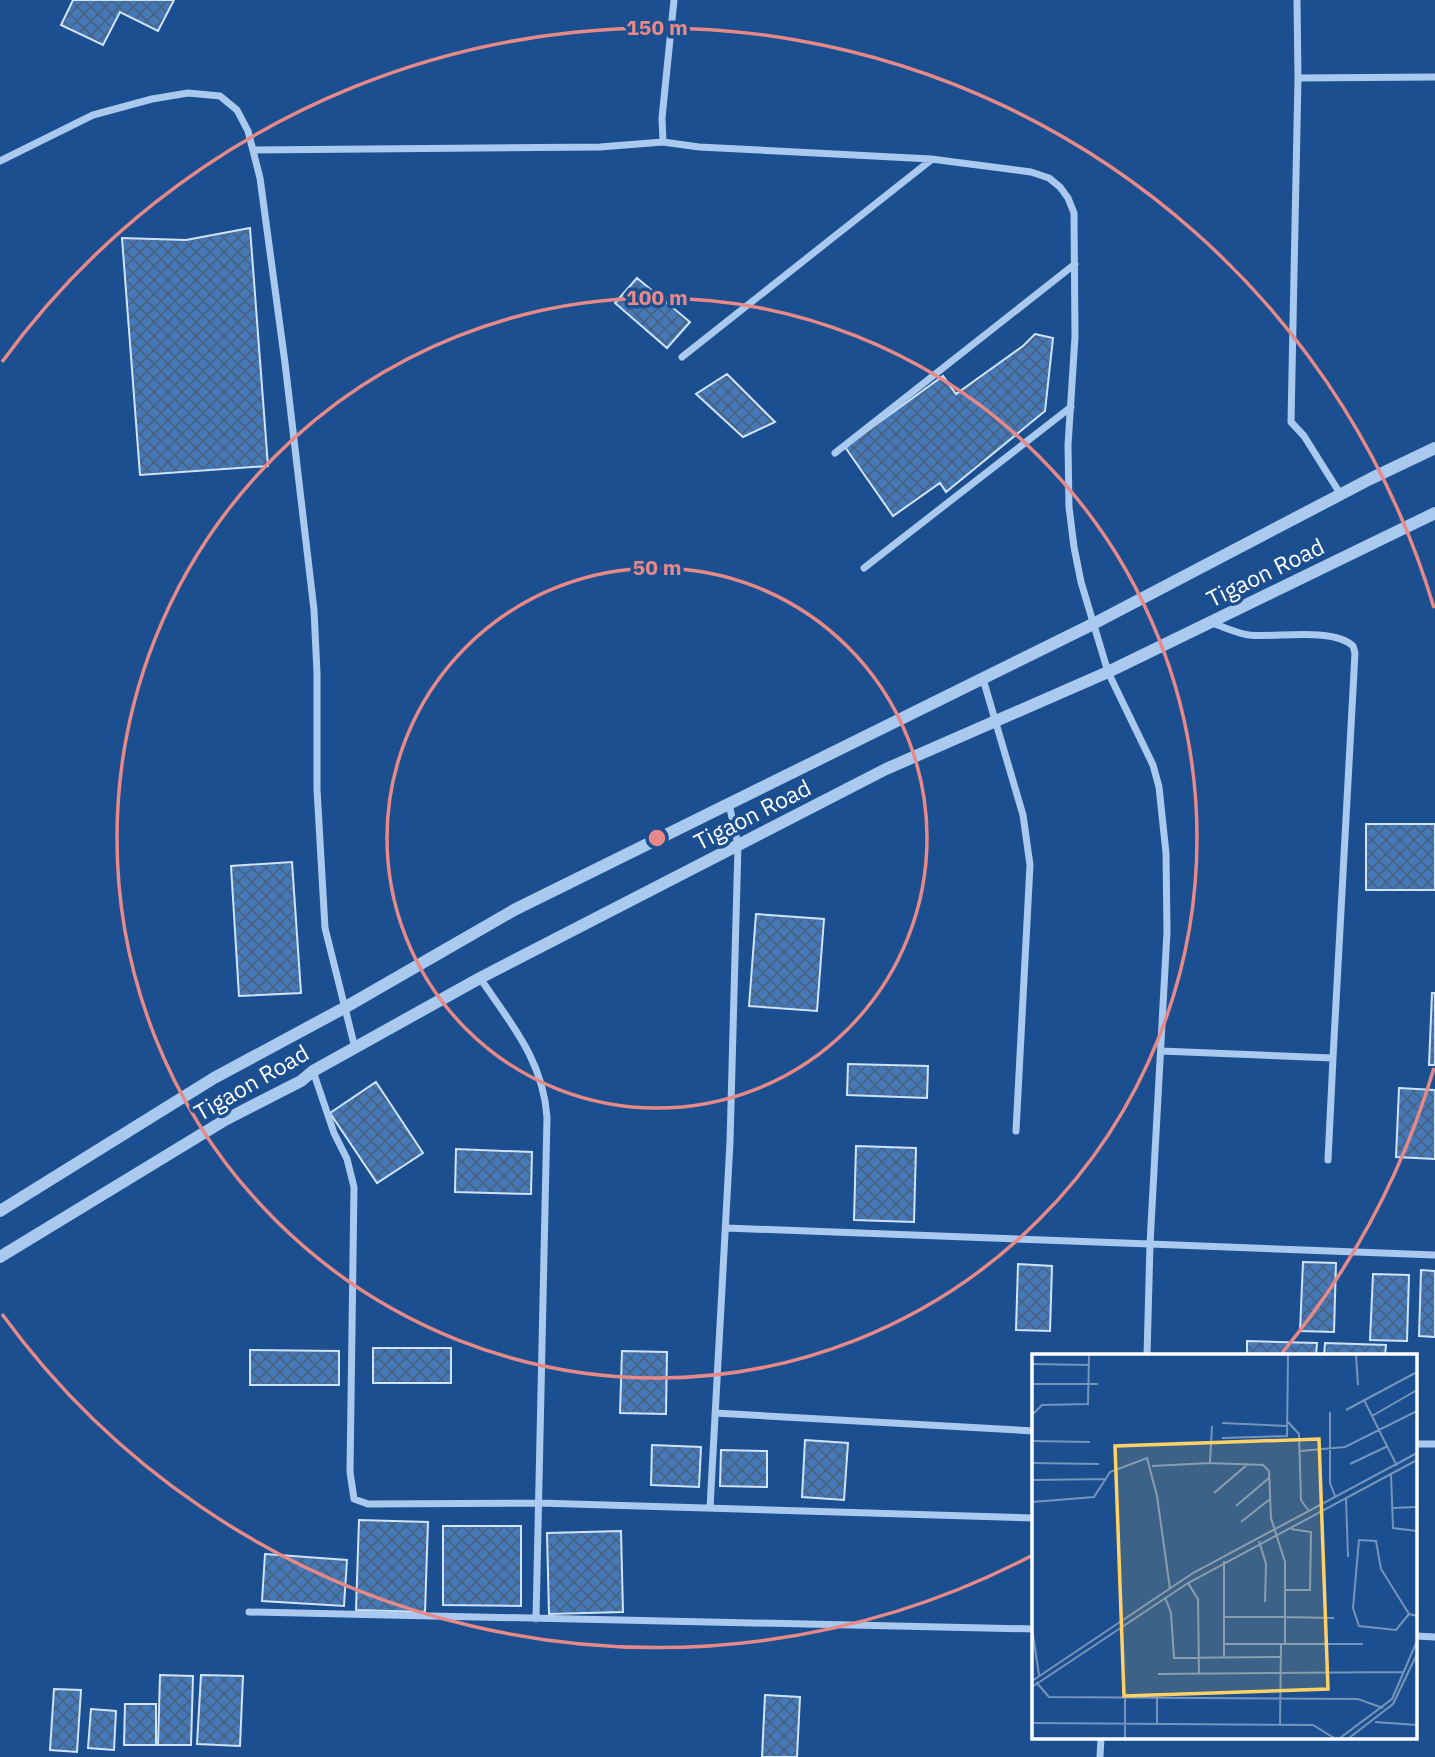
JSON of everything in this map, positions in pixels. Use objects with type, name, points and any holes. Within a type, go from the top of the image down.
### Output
[{"type":"street","points":[[663,142],[662,118],[674,0]]},
{"type":"street","points":[[1297,0],[1298,78],[1291,422],[1304,436],[1340,495]]},
{"type":"street","points":[[1298,78],[1435,77]]},
{"type":"street","points":[[0,161],[93,115],[152,99],[188,93],[219,96],[237,110],[248,131],[260,178],[307,541],[316,660],[317,789],[324,928],[355,1048]]},
{"type":"street","points":[[253,150],[566,148],[663,142],[699,147],[931,159],[1031,172],[1049,178],[1069,198],[1074,214],[1075,264],[1075,337],[1068,445],[1069,507],[1074,547],[1108,672],[1153,765],[1159,787],[1168,887],[1147,1354]]},
{"type":"street","points":[[682,357],[931,159]]},
{"type":"street","points":[[835,453],[1075,264]]},
{"type":"street","points":[[864,568],[1071,407]]},
{"type":"street","name":"Tigaon Road","points":[[0,1211],[214,1077],[345,1009],[514,910],[1093,624],[1435,448]]},
{"type":"street","name":"Tigaon Road","points":[[0,1257],[225,1121],[301,1081],[480,978],[886,769],[1108,672],[1435,513]]},
{"type":"street","points":[[1209,622],[1251,635],[1340,638],[1353,646],[1355,653],[1328,1160]]},
{"type":"street","points":[[983,679],[1023,815],[1030,865],[1016,1131]]},
{"type":"street","points":[[710,1508],[726,1228],[737,845],[729,804]]},
{"type":"street","points":[[480,978],[534,1060],[545,1094],[545,1260],[536,1619]]},
{"type":"street","points":[[1161,1051],[1332,1058]]},
{"type":"street","points":[[313,1072],[334,1133],[347,1159],[354,1187],[350,1472],[354,1499],[368,1504],[539,1503],[1032,1518]]},
{"type":"street","points":[[726,1228],[1435,1255]]},
{"type":"street","points":[[715,1413],[1032,1431]]},
{"type":"street","points":[[249,1612],[1032,1629]]},
{"type":"building","points":[[73,0],[174,0],[158,31],[120,12],[103,45],[61,25]]},
{"type":"building","points":[[250,228],[268,466],[140,475],[122,238],[186,240]]},
{"type":"building","points":[[637,278],[690,322],[667,348],[615,303]]},
{"type":"building","points":[[1035,334],[1053,338],[1045,411],[946,492],[940,483],[893,516],[845,447],[943,376],[956,394],[1023,346]]},
{"type":"building","points":[[727,374],[775,422],[743,437],[696,394]]},
{"type":"building","points":[[1366,824],[1435,824],[1435,890],[1366,890]]},
{"type":"building","points":[[292,862],[301,993],[239,996],[231,866]]},
{"type":"building","points":[[756,914],[824,919],[817,1011],[749,1006]]},
{"type":"building","points":[[1432,993],[1435,993],[1435,1065],[1429,1065]]},
{"type":"building","points":[[848,1064],[928,1066],[927,1098],[847,1095]]},
{"type":"building","points":[[376,1082],[423,1153],[377,1183],[330,1113]]},
{"type":"building","points":[[1399,1088],[1435,1090],[1435,1159],[1396,1157]]},
{"type":"building","points":[[856,1146],[916,1148],[914,1222],[854,1220]]},
{"type":"building","points":[[456,1149],[532,1152],[531,1194],[455,1192]]},
{"type":"building","points":[[1303,1262],[1336,1263],[1334,1332],[1300,1331]]},
{"type":"building","points":[[1018,1264],[1052,1266],[1050,1331],[1016,1330]]},
{"type":"building","points":[[1421,1270],[1435,1271],[1435,1337],[1419,1336]]},
{"type":"building","points":[[1373,1274],[1409,1275],[1407,1341],[1370,1340]]},
{"type":"building","points":[[1247,1341],[1317,1343],[1316,1354],[1247,1354]]},
{"type":"building","points":[[1325,1343],[1386,1345],[1385,1354],[1324,1354]]},
{"type":"building","points":[[373,1348],[451,1348],[451,1383],[373,1383]]},
{"type":"building","points":[[250,1350],[339,1351],[339,1385],[250,1385]]},
{"type":"building","points":[[622,1351],[667,1352],[666,1414],[620,1413]]},
{"type":"building","points":[[805,1440],[848,1443],[844,1500],[802,1497]]},
{"type":"building","points":[[652,1445],[701,1447],[699,1487],[651,1485]]},
{"type":"building","points":[[721,1450],[767,1451],[767,1487],[720,1486]]},
{"type":"building","points":[[359,1520],[428,1522],[425,1612],[356,1610]]},
{"type":"building","points":[[443,1526],[521,1526],[521,1606],[443,1605]]},
{"type":"building","points":[[621,1531],[623,1612],[549,1614],[547,1533]]},
{"type":"building","points":[[265,1554],[347,1560],[344,1606],[262,1601]]},
{"type":"building","points":[[160,1675],[193,1676],[191,1745],[158,1745]]},
{"type":"building","points":[[201,1675],[243,1676],[240,1746],[197,1744]]},
{"type":"building","points":[[54,1689],[81,1690],[77,1752],[50,1750]]},
{"type":"building","points":[[765,1695],[800,1697],[797,1757],[762,1757]]},
{"type":"building","points":[[125,1704],[156,1704],[156,1745],[124,1745]]},
{"type":"building","points":[[91,1709],[116,1711],[114,1750],[88,1748]]}]
